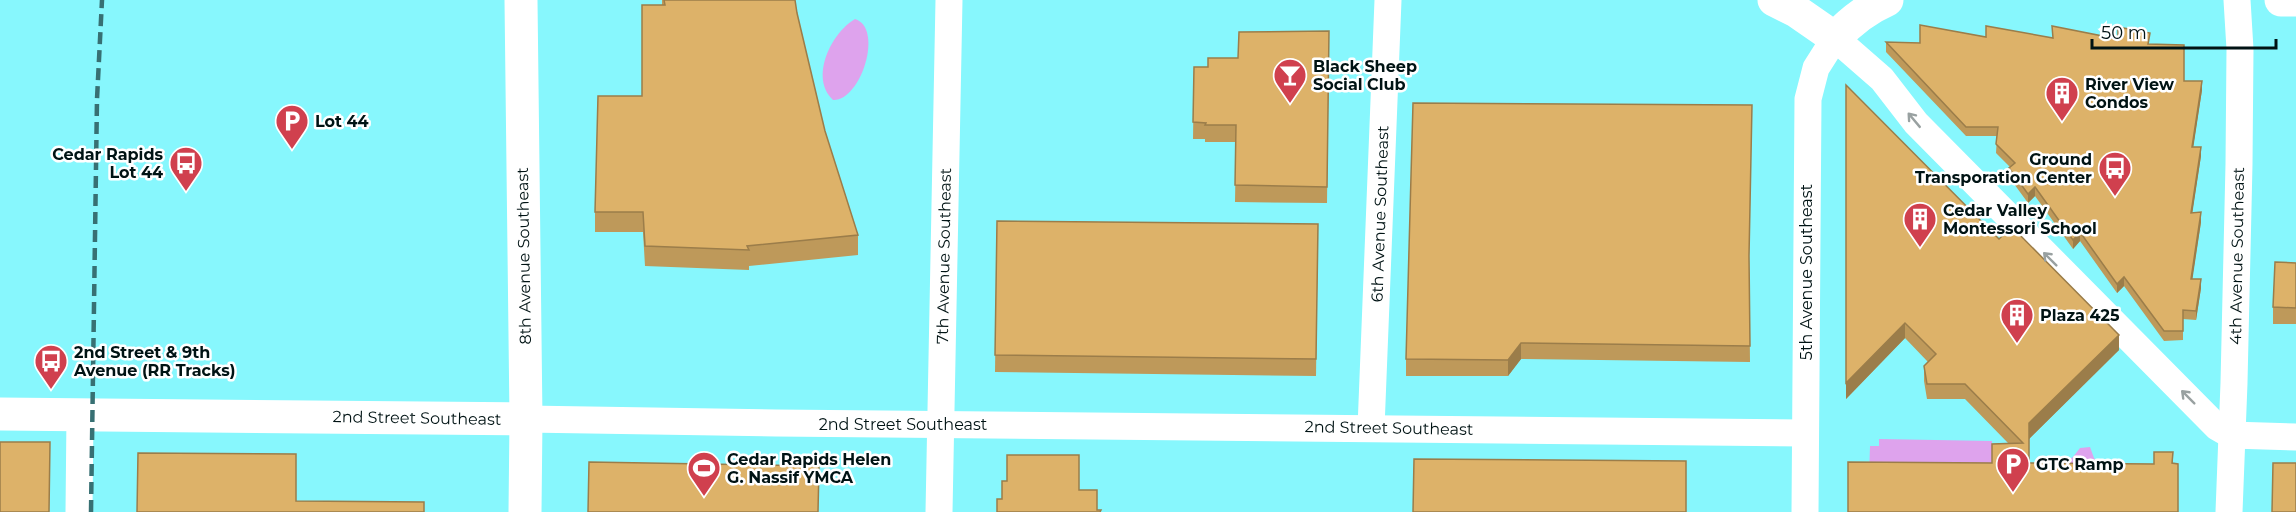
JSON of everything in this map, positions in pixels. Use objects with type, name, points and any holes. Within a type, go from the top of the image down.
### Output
[{"type":"street","name":"8th Avenue Southeast","points":[[521,0],[525,512]]},
{"type":"street","name":"7th Avenue Southeast","points":[[939,512],[949,0]]},
{"type":"street","name":"6th Avenue Southeast","points":[[1371,428],[1388,0]]},
{"type":"street","points":[[1774,0],[1796,10],[1835,38],[1882,79],[1924,131],[2217,427],[2232,435],[2296,436]]},
{"type":"street","points":[[1835,38],[1855,19],[1873,6],[1887,0]]},
{"type":"street","name":"4th Avenue Southeast","points":[[2229,512],[2240,153],[2240,49],[2237,0]]},
{"type":"street","points":[[2281,0],[2296,0]]},
{"type":"street","name":"5th Avenue Southeast","points":[[1805,512],[1808,99],[1816,68],[1835,38]]},
{"type":"street","name":"2nd Street Southeast","points":[[0,414],[1805,433]]},
{"type":"street","points":[[80,415],[80,512]]},
{"type":"shaded area","points":[[855,19],[864,25],[868,36],[865,63],[852,89],[843,97],[833,100],[826,91],[823,68],[831,45],[838,34]]},
{"type":"shaded area","points":[[1879,439],[1992,441],[1992,478],[1869,477],[1870,446],[1879,446]]},
{"type":"shaded area","points":[[2090,447],[2099,464],[2061,465],[2073,457],[2080,448]]},
{"type":"building","points":[[664,0],[795,0],[825,131],[858,235],[747,246],[749,250],[645,246],[643,212],[595,212],[598,96],[642,96],[642,5],[665,5]]},
{"type":"building","name":"Ground Transporation Center","points":[[1920,25],[1986,37],[1986,26],[2053,38],[2052,26],[2118,39],[2118,27],[2150,33],[2148,44],[2184,45],[2184,81],[2202,81],[2192,147],[2201,147],[2191,213],[2201,212],[2191,279],[2201,279],[2196,311],[2183,310],[2183,331],[2164,331],[2124,277],[2117,284],[2080,232],[2073,240],[2035,187],[2028,194],[2009,168],[2015,163],[1996,144],[1998,127],[1966,127],[1886,42],[1920,43]]},
{"type":"building","points":[[1329,31],[1327,187],[1235,185],[1236,125],[1205,125],[1206,123],[1193,122],[1194,67],[1208,67],[1208,58],[1238,58],[1239,32]]},
{"type":"building","points":[[1846,85],[1999,239],[2012,227],[2119,335],[2029,423],[2029,463],[2154,464],[2154,452],[2173,452],[2172,463],[2178,464],[2178,512],[1848,512],[1848,462],[1992,463],[1992,444],[2023,443],[1965,384],[1927,384],[1924,366],[1936,354],[1905,323],[1846,383]]},
{"type":"building","points":[[1413,103],[1752,105],[1750,346],[1521,343],[1508,360],[1406,359]]},
{"type":"building","points":[[997,221],[1318,224],[1316,359],[995,355]]},
{"type":"building","points":[[2275,262],[2296,263],[2296,308],[2273,307]]},
{"type":"building","points":[[0,442],[50,442],[49,512],[0,512]]},
{"type":"building","points":[[138,453],[296,454],[296,501],[424,502],[424,512],[137,512]]},
{"type":"building","points":[[1007,455],[1079,455],[1079,490],[1097,490],[1097,510],[1101,510],[1100,512],[997,512],[997,499],[1002,499],[1002,481],[1007,481]]},
{"type":"building","points":[[1414,459],[1686,461],[1686,512],[1413,512]]},
{"type":"building","name":"Cedar Rapids Helen G. Nassif YMCA","points":[[589,462],[819,466],[818,512],[588,512]]},
{"type":"building","points":[[2273,463],[2296,463],[2296,512],[2272,512]]},
{"type":"railway","points":[[91,512],[97,99],[102,0]]},
{"type":"place","name":"Black Sheep Social Club","points":[[1290,104]]},
{"type":"place","name":"River View Condos","points":[[2062,122]]},
{"type":"place","name":"Lot 44","points":[[292,150]]},
{"type":"place","name":"Cedar Rapids Lot 44","points":[[186,192]]},
{"type":"place","name":"Ground Transporation Center","points":[[2115,197]]},
{"type":"place","name":"Cedar Valley Montessori School","points":[[1920,248]]},
{"type":"place","name":"Plaza 425","points":[[2017,344]]},
{"type":"place","name":"2nd Street & 9th Avenue (RR Tracks)","points":[[51,390]]},
{"type":"place","name":"GTC Ramp","points":[[2013,493]]},
{"type":"place","name":"Cedar Rapids Helen G. Nassif YMCA","points":[[704,497]]}]
